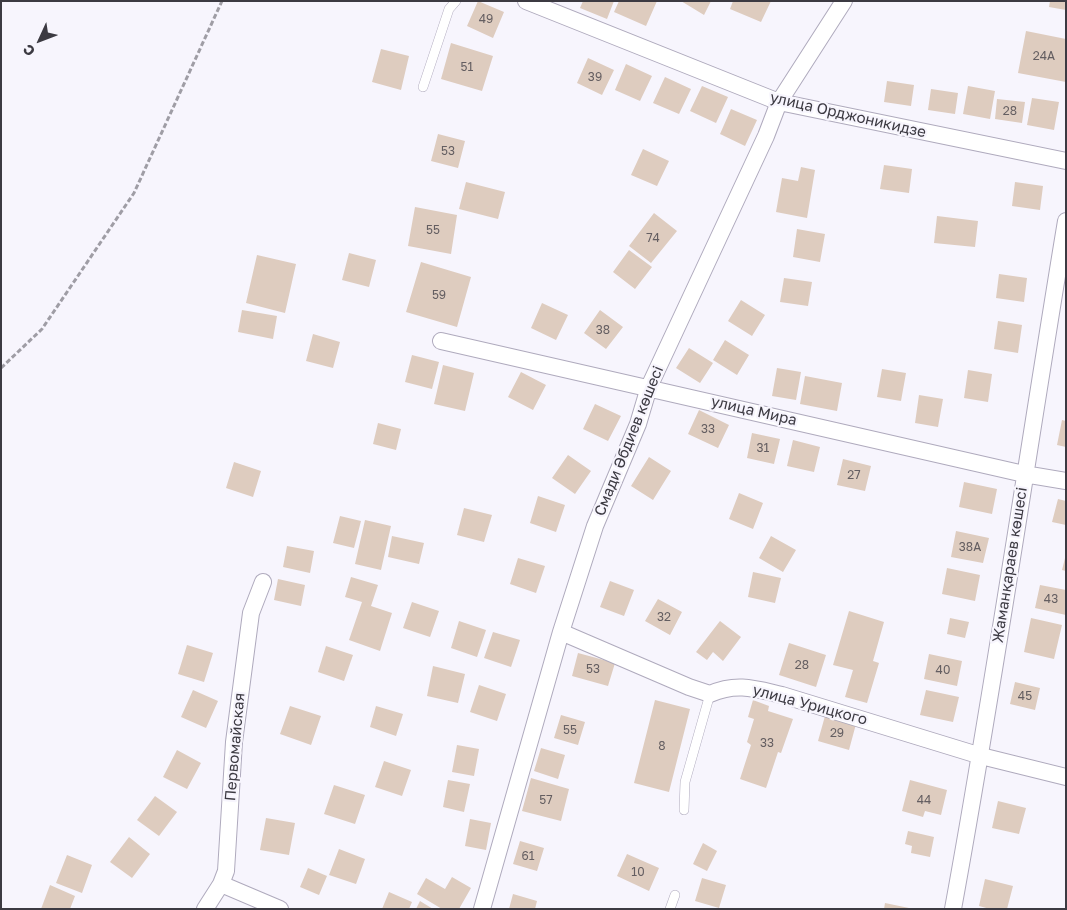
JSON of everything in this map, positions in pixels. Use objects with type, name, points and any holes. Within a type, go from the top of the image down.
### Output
[{"type":"street","name":"улица Орджоникидзе","points":[[526,1],[779,102],[1066,161]]},
{"type":"street","name":"Смади Әбдиев көшесі","points":[[482,909],[561,632],[595,526],[638,424],[649,387],[766,136],[779,102],[844,1]]},
{"type":"street","name":"Жаманқараев көшесі","points":[[953,909],[982,756],[1024,474],[1066,221]]},
{"type":"street","name":"улица Мира","points":[[441,341],[1024,474],[1066,481]]},
{"type":"street","name":"Первомайская","points":[[205,909],[221,884],[226,870],[234,742],[251,614],[263,582]]},
{"type":"street","points":[[561,632],[689,687],[710,694]]},
{"type":"street","name":"улица Урицкого","points":[[710,694],[723,688],[736,686],[752,688],[782,695],[982,756],[1066,777]]},
{"type":"street","points":[[221,884],[280,909]]},
{"type":"lane","points":[[423,87],[449,9],[456,1]]},
{"type":"lane","points":[[684,810],[685,782],[710,694]]},
{"type":"lane","points":[[670,909],[675,895]]},
{"type":"path","points":[[1,368],[42,329],[134,194],[222,1]]},
{"type":"building","points":[[478,1],[504,12],[493,38],[467,26]]},
{"type":"building","points":[[583,1],[614,1],[607,19],[580,8]]},
{"type":"building","points":[[619,1],[657,1],[646,26],[614,12]]},
{"type":"building","points":[[681,1],[711,1],[704,15]]},
{"type":"building","points":[[733,1],[771,1],[761,22],[730,9]]},
{"type":"building","points":[[1050,1],[1066,1],[1066,10],[1049,7]]},
{"type":"building","points":[[1026,31],[1066,39],[1066,82],[1018,73]]},
{"type":"building","points":[[451,43],[493,56],[482,91],[441,79]]},
{"type":"building","points":[[381,49],[409,56],[401,90],[372,82]]},
{"type":"building","points":[[588,58],[614,70],[602,95],[577,83]]},
{"type":"building","points":[[626,64],[652,76],[640,101],[615,90]]},
{"type":"building","points":[[665,77],[691,89],[679,114],[653,103]]},
{"type":"building","points":[[887,81],[914,85],[911,106],[884,102]]},
{"type":"building","points":[[702,86],[728,97],[716,123],[690,111]]},
{"type":"building","points":[[968,86],[995,91],[990,119],[963,114]]},
{"type":"building","points":[[931,89],[958,93],[955,114],[928,110]]},
{"type":"building","points":[[1032,98],[1059,102],[1054,130],[1027,125]]},
{"type":"building","points":[[997,99],[1025,102],[1022,123],[995,119]]},
{"type":"building","points":[[731,109],[757,120],[745,146],[720,134]]},
{"type":"building","points":[[438,134],[465,141],[458,168],[431,161]]},
{"type":"building","points":[[643,149],[669,161],[657,186],[631,175]]},
{"type":"building","points":[[884,165],[912,169],[909,193],[880,189]]},
{"type":"building","points":[[801,167],[815,170],[807,218],[776,212],[782,178],[798,181]]},
{"type":"building","points":[[466,182],[505,192],[498,219],[459,209]]},
{"type":"building","points":[[1015,182],[1043,186],[1040,210],[1012,206]]},
{"type":"building","points":[[415,207],[457,215],[451,254],[408,246]]},
{"type":"building","points":[[654,213],[677,231],[651,263],[629,246]]},
{"type":"building","points":[[937,216],[978,221],[975,247],[934,243]]},
{"type":"building","points":[[797,229],[825,234],[820,262],[793,257]]},
{"type":"building","points":[[629,250],[652,267],[635,289],[613,272]]},
{"type":"building","points":[[349,253],[376,260],[369,287],[342,280]]},
{"type":"building","points":[[257,255],[296,264],[285,313],[246,303]]},
{"type":"building","points":[[421,262],[471,277],[457,327],[406,312]]},
{"type":"building","points":[[999,274],[1027,278],[1024,302],[996,298]]},
{"type":"building","points":[[784,278],[812,282],[808,306],[780,302]]},
{"type":"building","points":[[741,300],[765,315],[752,336],[728,321]]},
{"type":"building","points":[[542,303],[568,315],[556,340],[531,328]]},
{"type":"building","points":[[242,310],[277,316],[273,339],[238,332]]},
{"type":"building","points":[[600,310],[623,327],[606,349],[584,333]]},
{"type":"building","points":[[998,321],[1022,325],[1018,353],[994,349]]},
{"type":"building","points":[[313,334],[340,342],[333,368],[306,361]]},
{"type":"building","points":[[725,340],[749,355],[737,375],[713,360]]},
{"type":"building","points":[[689,348],[713,363],[700,383],[676,368]]},
{"type":"building","points":[[412,355],[439,362],[432,389],[405,382]]},
{"type":"building","points":[[443,365],[474,373],[465,411],[434,404]]},
{"type":"building","points":[[777,368],[801,372],[796,400],[772,396]]},
{"type":"building","points":[[882,369],[906,373],[901,401],[877,397]]},
{"type":"building","points":[[968,370],[992,374],[988,402],[964,398]]},
{"type":"building","points":[[521,372],[546,385],[533,410],[508,397]]},
{"type":"building","points":[[805,376],[842,383],[837,411],[800,404]]},
{"type":"building","points":[[919,395],[943,399],[938,427],[915,423]]},
{"type":"building","points":[[595,404],[621,416],[608,441],[583,429]]},
{"type":"building","points":[[699,410],[729,425],[718,448],[688,434]]},
{"type":"building","points":[[1062,420],[1066,421],[1066,447],[1057,445]]},
{"type":"building","points":[[378,423],[401,429],[396,450],[373,444]]},
{"type":"building","points":[[752,433],[780,439],[774,464],[747,458]]},
{"type":"building","points":[[793,440],[820,447],[814,472],[787,466]]},
{"type":"building","points":[[568,455],[591,471],[575,494],[552,478]]},
{"type":"building","points":[[649,457],[671,471],[653,500],[631,486]]},
{"type":"building","points":[[843,459],[871,466],[865,491],[837,485]]},
{"type":"building","points":[[234,462],[261,471],[253,497],[226,488]]},
{"type":"building","points":[[964,482],[997,489],[992,514],[959,507]]},
{"type":"building","points":[[739,493],[763,503],[753,529],[729,519]]},
{"type":"building","points":[[538,496],[565,505],[556,532],[530,523]]},
{"type":"building","points":[[1058,499],[1066,501],[1066,525],[1052,522]]},
{"type":"building","points":[[464,508],[492,515],[484,542],[457,535]]},
{"type":"building","points":[[340,516],[361,521],[354,548],[333,543]]},
{"type":"building","points":[[365,520],[391,526],[381,570],[355,564]]},
{"type":"building","points":[[956,531],[989,538],[983,563],[951,557]]},
{"type":"building","points":[[392,536],[424,543],[419,564],[388,557]]},
{"type":"building","points":[[771,536],[796,550],[783,572],[759,558]]},
{"type":"building","points":[[287,546],[314,551],[310,573],[283,567]]},
{"type":"building","points":[[518,558],[545,566],[536,593],[510,584]]},
{"type":"building","points":[[1066,558],[1066,571],[1062,570]]},
{"type":"building","points":[[947,568],[980,575],[975,601],[942,594]]},
{"type":"building","points":[[753,572],[781,578],[775,603],[748,597]]},
{"type":"building","points":[[351,577],[378,585],[371,606],[392,613],[380,651],[349,640],[362,602],[345,597]]},
{"type":"building","points":[[278,579],[305,585],[301,606],[274,600]]},
{"type":"building","points":[[610,581],[634,590],[624,616],[600,607]]},
{"type":"building","points":[[1040,585],[1066,590],[1066,615],[1035,608]]},
{"type":"building","points":[[658,599],[682,612],[670,635],[645,621]]},
{"type":"building","points":[[412,602],[439,611],[430,637],[403,628]]},
{"type":"building","points":[[849,611],[884,622],[873,661],[879,663],[867,703],[845,697],[853,670],[833,665]]},
{"type":"building","points":[[950,618],[969,622],[965,638],[947,634]]},
{"type":"building","points":[[1031,618],[1062,625],[1054,659],[1024,652]]},
{"type":"building","points":[[459,621],[486,630],[477,657],[451,648]]},
{"type":"building","points":[[720,621],[741,637],[723,661],[713,652],[707,660],[696,652]]},
{"type":"building","points":[[493,632],[520,640],[511,667],[484,658]]},
{"type":"building","points":[[789,643],[826,655],[816,687],[779,675]]},
{"type":"building","points":[[187,645],[213,653],[204,682],[178,674]]},
{"type":"building","points":[[326,646],[353,655],[344,681],[318,672]]},
{"type":"building","points":[[578,653],[615,663],[608,686],[572,676]]},
{"type":"building","points":[[929,654],[962,661],[957,686],[924,679]]},
{"type":"building","points":[[433,666],[465,674],[458,703],[427,696]]},
{"type":"building","points":[[1015,682],[1040,688],[1035,710],[1010,704]]},
{"type":"building","points":[[479,685],[506,694],[497,721],[470,712]]},
{"type":"building","points":[[193,690],[218,701],[206,728],[181,717]]},
{"type":"building","points":[[926,690],[959,697],[953,722],[920,715]]},
{"type":"building","points":[[655,700],[690,709],[669,792],[634,783]]},
{"type":"building","points":[[753,700],[769,706],[768,711],[793,719],[781,753],[778,752],[766,788],[740,779],[751,745],[747,742],[754,719],[748,717]]},
{"type":"building","points":[[290,706],[321,716],[311,745],[280,734]]},
{"type":"building","points":[[376,706],[403,714],[396,736],[370,727]]},
{"type":"building","points":[[561,715],[585,722],[578,745],[554,738]]},
{"type":"building","points":[[825,716],[856,724],[849,750],[818,741]]},
{"type":"building","points":[[457,745],[479,749],[474,776],[452,772]]},
{"type":"building","points":[[541,748],[565,755],[558,779],[534,771]]},
{"type":"building","points":[[177,750],[201,763],[187,789],[163,777]]},
{"type":"building","points":[[384,761],[411,770],[402,796],[375,787]]},
{"type":"building","points":[[531,778],[569,789],[561,821],[522,811]]},
{"type":"building","points":[[448,780],[470,784],[464,812],[443,807]]},
{"type":"building","points":[[910,780],[947,790],[941,815],[925,811],[923,817],[902,811]]},
{"type":"building","points":[[334,785],[365,795],[355,824],[324,814]]},
{"type":"building","points":[[155,796],[177,812],[159,836],[137,820]]},
{"type":"building","points":[[998,801],[1026,808],[1019,834],[992,828]]},
{"type":"building","points":[[266,818],[295,823],[289,855],[260,850]]},
{"type":"building","points":[[470,819],[491,823],[486,850],[465,846]]},
{"type":"building","points":[[908,831],[934,837],[930,857],[911,853],[912,846],[905,844]]},
{"type":"building","points":[[129,837],[150,854],[132,878],[110,862]]},
{"type":"building","points":[[520,841],[544,848],[537,871],[513,864]]},
{"type":"building","points":[[703,843],[717,851],[707,871],[693,864]]},
{"type":"building","points":[[339,849],[365,859],[356,884],[329,875]]},
{"type":"building","points":[[627,854],[659,868],[649,891],[617,876]]},
{"type":"building","points":[[67,855],[92,865],[82,893],[56,883]]},
{"type":"building","points":[[308,868],[327,876],[319,895],[300,887]]},
{"type":"building","points":[[452,877],[471,888],[459,909],[442,909],[417,894],[426,878],[445,889]]},
{"type":"building","points":[[702,878],[726,885],[719,908],[695,901]]},
{"type":"building","points":[[985,879],[1013,886],[1007,909],[990,909],[979,906]]},
{"type":"building","points":[[50,885],[75,896],[70,909],[41,909]]},
{"type":"building","points":[[389,892],[412,902],[409,909],[382,909]]},
{"type":"building","points":[[513,894],[537,901],[535,909],[509,909]]},
{"type":"building","points":[[420,901],[433,909],[416,909]]},
{"type":"building","points":[[885,903],[909,908],[909,909],[884,909]]}]
